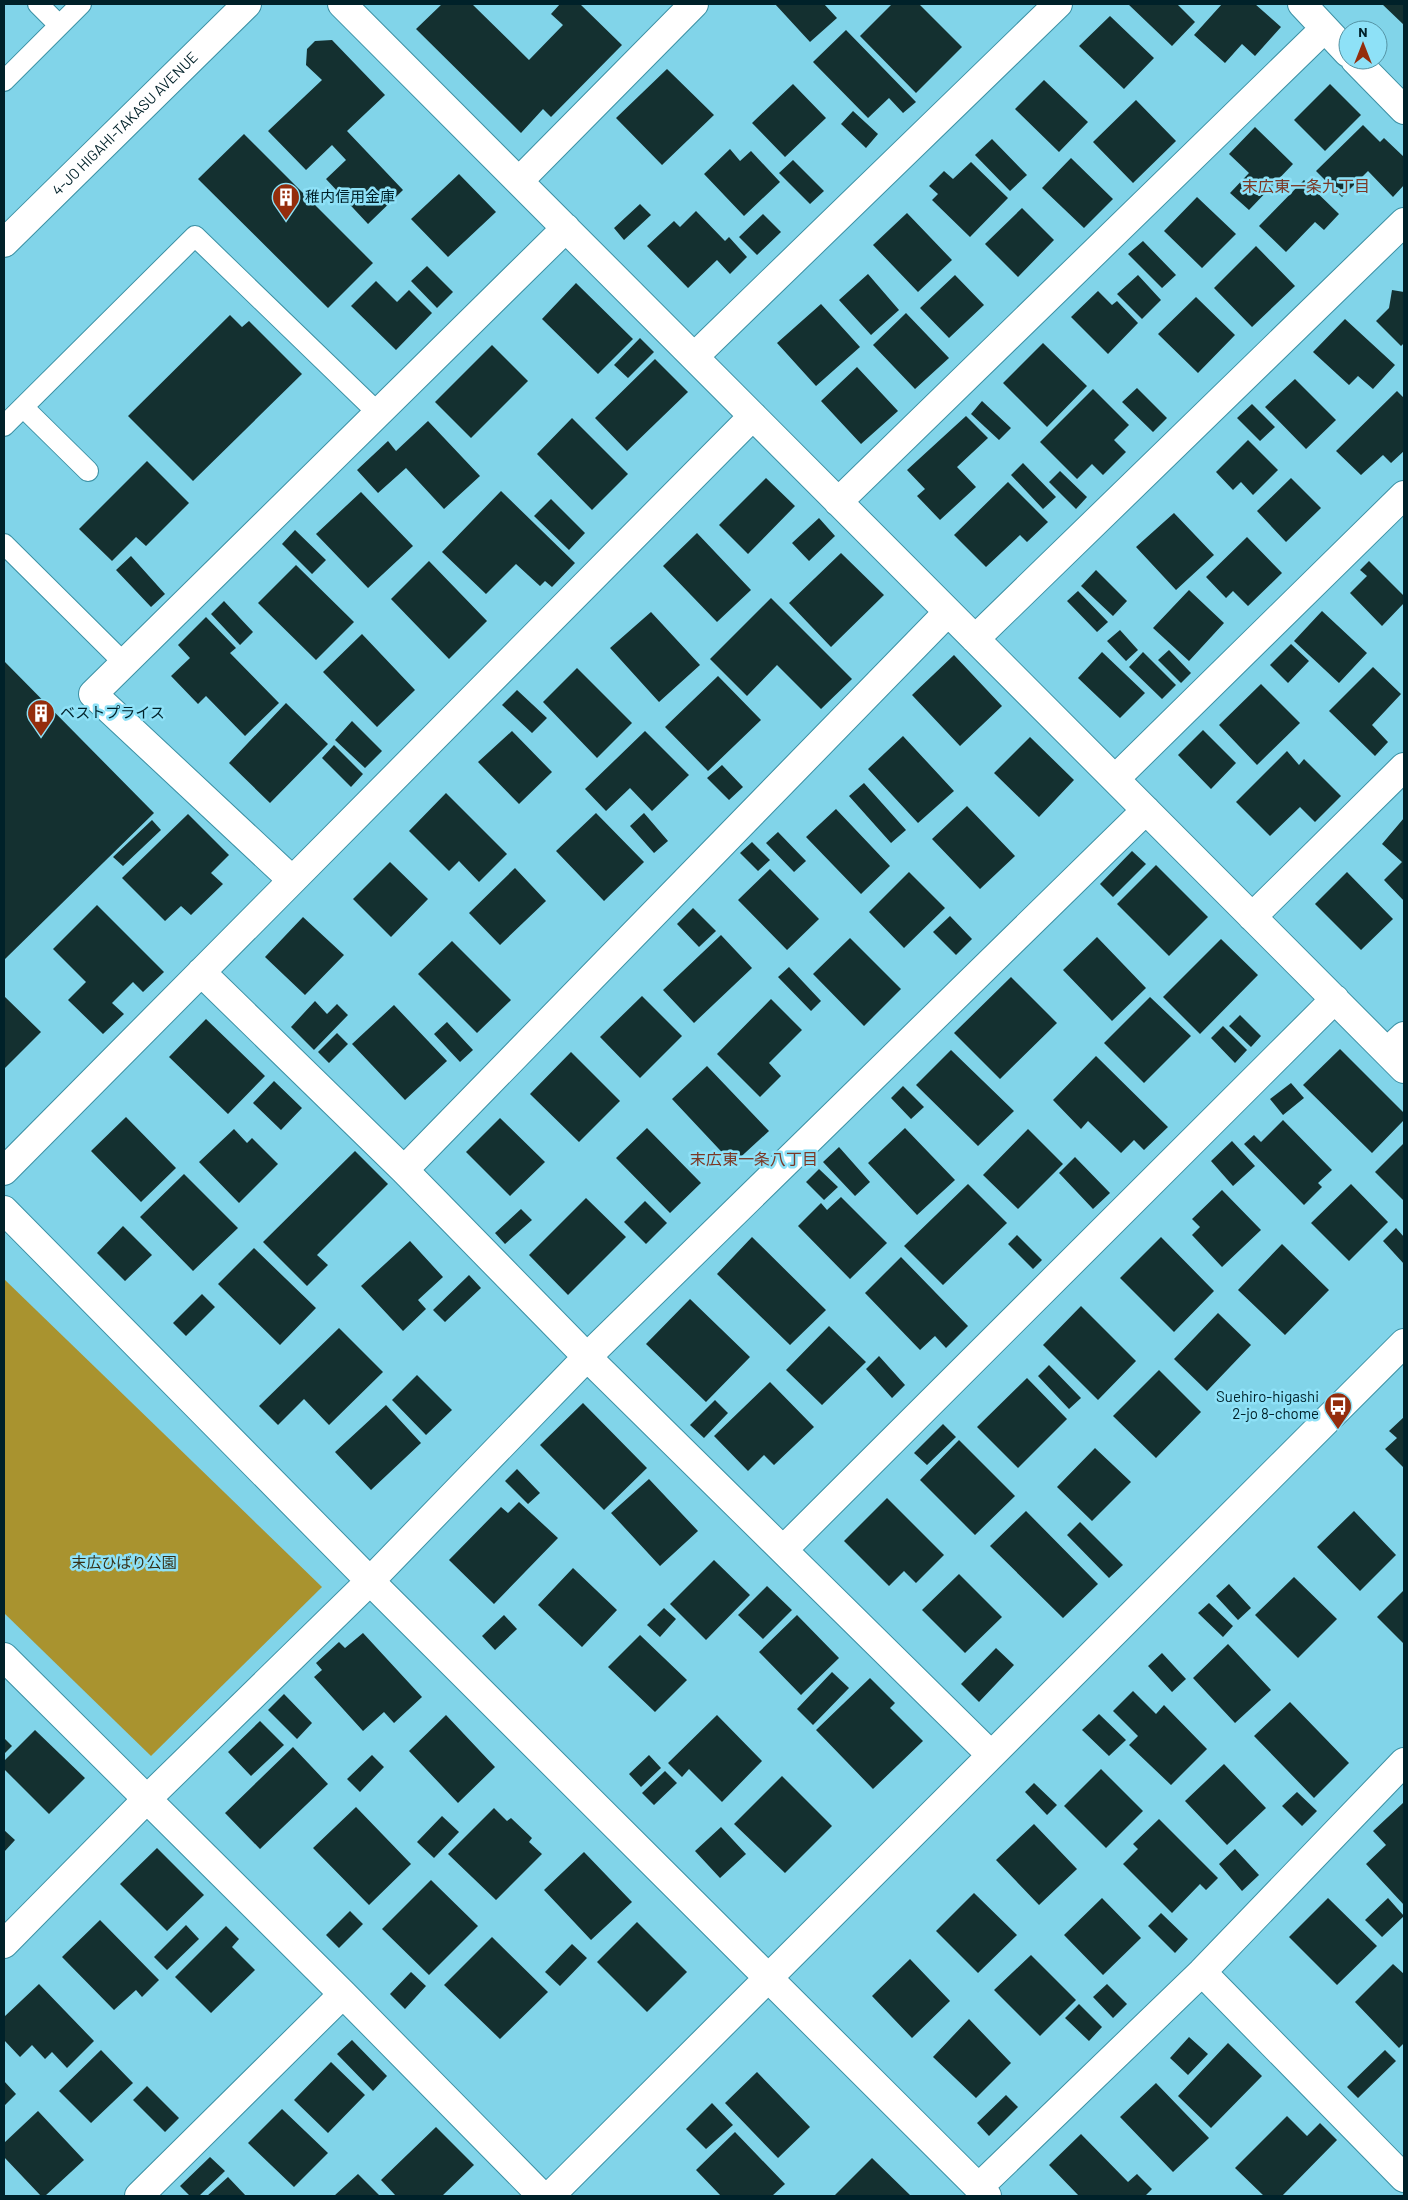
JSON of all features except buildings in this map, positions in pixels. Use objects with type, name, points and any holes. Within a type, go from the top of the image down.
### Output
[{"type":"main road","name":"4-JO HIGAHI-TAKASU AVENUE","points":[[4,242],[247,4]]},
{"type":"main road","points":[[342,4],[1252,917],[1335,999],[1399,1052]]},
{"type":"main road","points":[[519,181],[694,4]]},
{"type":"main road","points":[[694,357],[1058,4]]},
{"type":"main road","points":[[1302,4],[1338,43]]},
{"type":"main road","points":[[838,502],[1324,29]]},
{"type":"main road","points":[[1365,70],[1404,110]]},
{"type":"main road","points":[[975,639],[1404,222]]},
{"type":"main road","points":[[292,880],[93,694],[566,228]]},
{"type":"main road","points":[[4,1171],[754,416]]},
{"type":"main road","points":[[1115,779],[1404,495]]},
{"type":"main road","points":[[404,1170],[948,612]]},
{"type":"main road","points":[[1252,917],[1404,767]]},
{"type":"main road","points":[[4,1944],[146,1800],[370,1581],[588,1357],[1146,810]]},
{"type":"main road","points":[[201,972],[404,1170],[588,1357],[991,1755]]},
{"type":"main road","points":[[784,1549],[1335,999]]},
{"type":"main road","points":[[4,1210],[370,1581],[982,2192],[1202,1972],[1404,1762]]},
{"type":"main road","points":[[550,2196],[1404,1343]]},
{"type":"main road","points":[[4,1657],[343,1994],[542,2196]]},
{"type":"main road","points":[[1202,1972],[1404,2178]]},
{"type":"main road","points":[[139,2196],[343,1994]]},
{"type":"lane","points":[[38,4],[59,25]]},
{"type":"lane","points":[[4,82],[81,4]]},
{"type":"lane","points":[[4,426],[195,236],[378,413]]},
{"type":"lane","points":[[23,407],[88,471]]},
{"type":"lane","points":[[4,544],[124,663]]},
{"type":"green space","name":"末広ひばり公園","points":[[4,1279],[322,1587],[151,1756],[4,1613]]},
{"type":"place","name":"稚内信用金庫","points":[[286,221]]},
{"type":"place","name":"ベストプライス","points":[[41,737]]},
{"type":"place","name":"Suehiro-higashi 2-jo 8-chome","points":[[1338,1430]]},
{"type":"district","name":"末広東一条九丁目","points":[[1306,186]]},
{"type":"district","name":"末広東一条八丁目","points":[[754,1159]]}]
